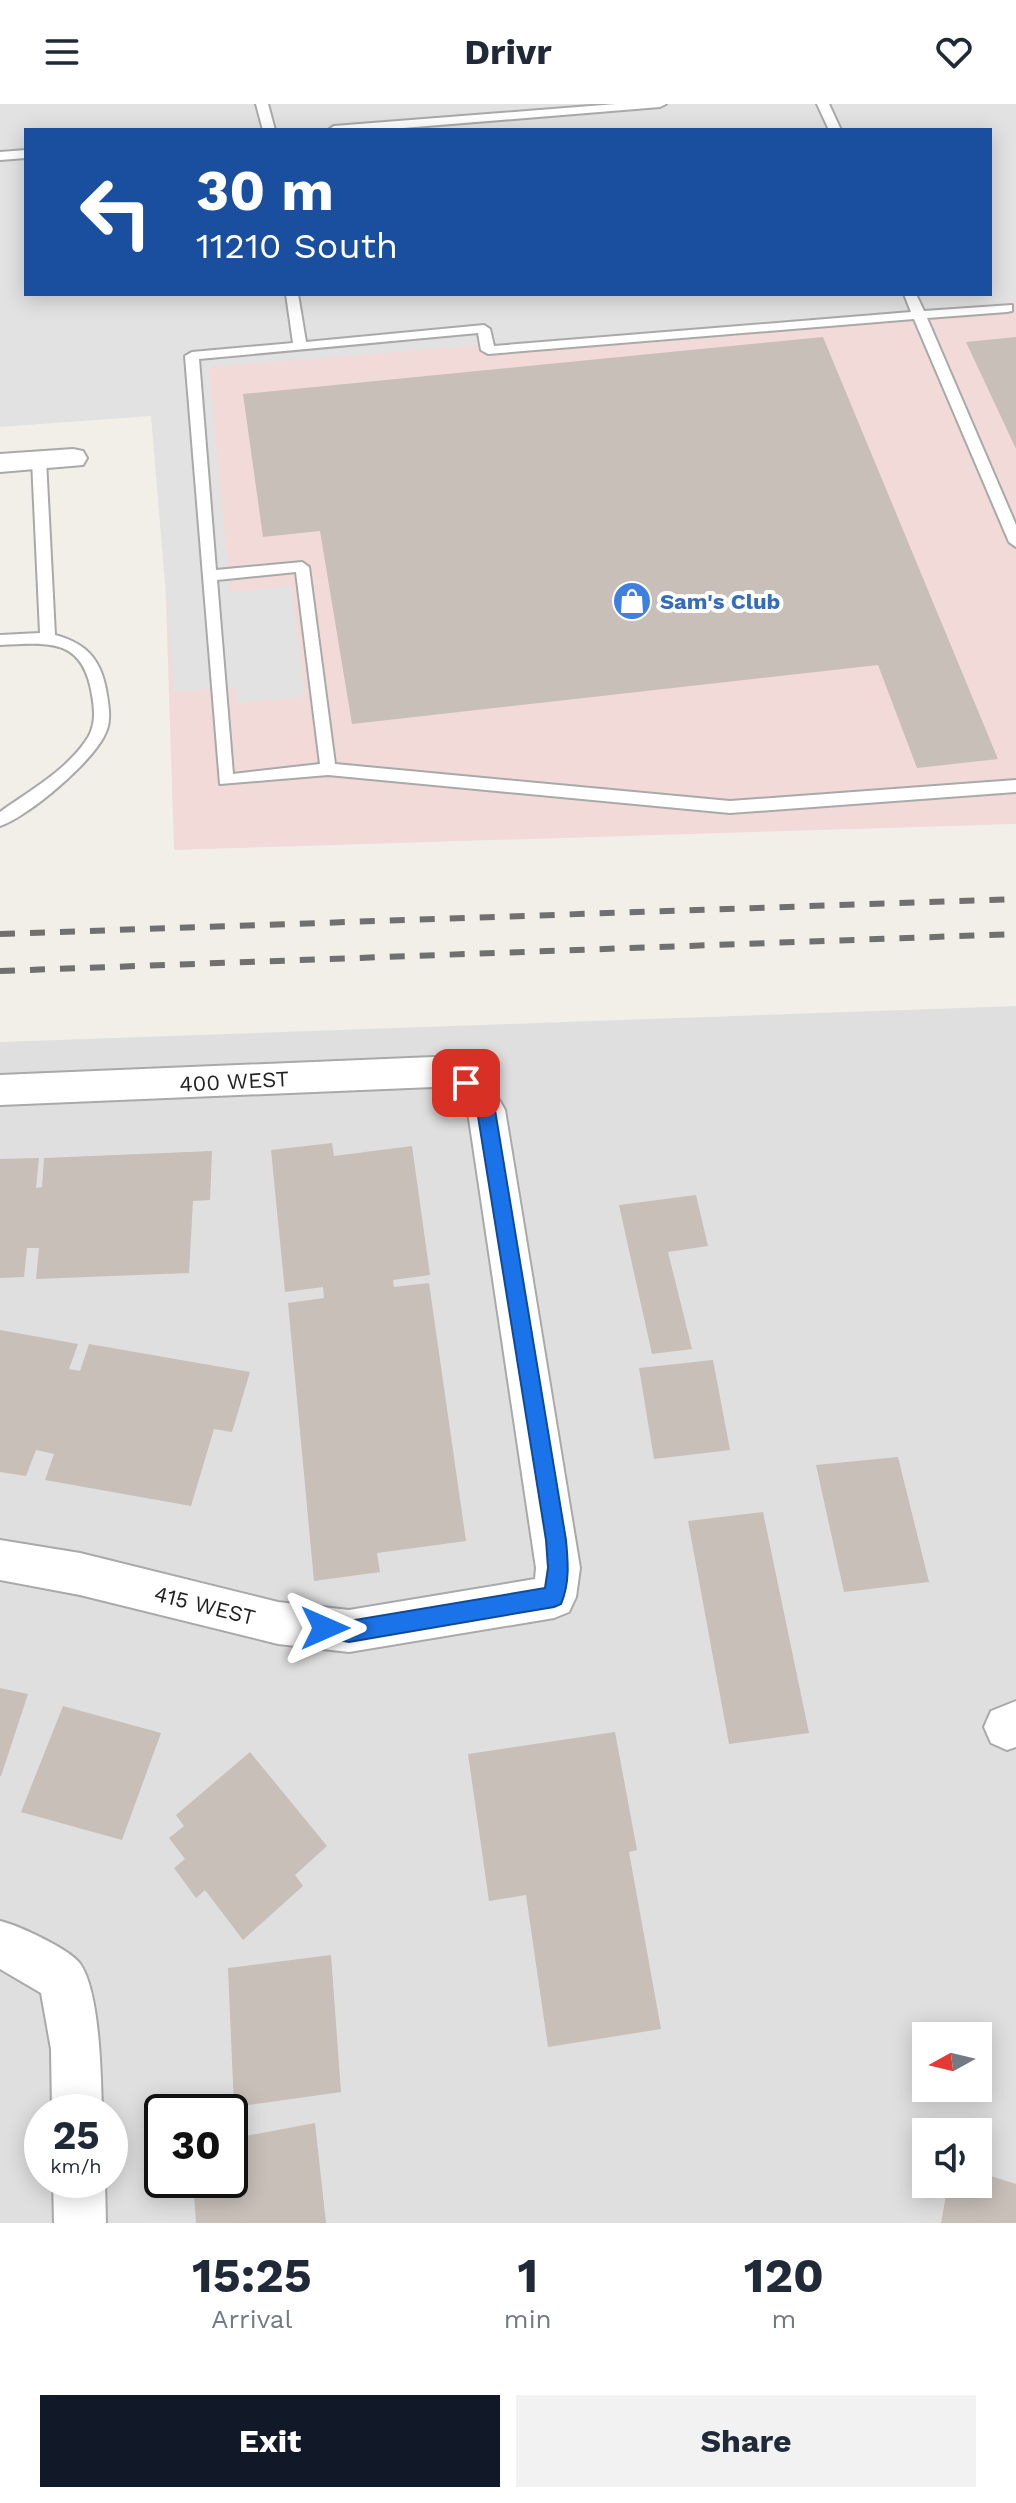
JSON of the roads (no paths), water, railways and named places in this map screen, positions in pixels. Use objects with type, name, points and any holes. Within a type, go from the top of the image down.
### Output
[{"type":"street","points":[[0,463],[73,458]]},
{"type":"street","name":"400 WEST","points":[[0,1090],[433,1072],[451,1075],[466,1083],[479,1096],[486,1110],[556,1540],[558,1568],[554,1597]]},
{"type":"street","name":"415 WEST","points":[[0,1560],[80,1574],[278,1623],[349,1631],[554,1597]]},
{"type":"street","points":[[0,1945],[13,1948],[63,1979],[76,2049],[77,2094]]},
{"type":"street","points":[[79,2198],[80,2223]]},
{"type":"lane","points":[[262,104],[268,128]]},
{"type":"lane","points":[[434,104],[438,122]]},
{"type":"lane","points":[[360,128],[556,108],[660,104]]},
{"type":"lane","points":[[823,104],[834,128]]},
{"type":"lane","points":[[0,156],[24,154]]},
{"type":"lane","points":[[292,296],[300,346]]},
{"type":"lane","points":[[911,296],[1016,542]]},
{"type":"lane","points":[[1007,308],[488,350],[484,329],[192,356],[226,780],[328,769],[730,807],[1016,786]]},
{"type":"lane","points":[[39,460],[48,638]]},
{"type":"lane","points":[[209,576],[302,567],[328,769]]},
{"type":"lane","points":[[0,640],[48,638],[66,642],[83,651],[96,669],[102,714],[99,733],[73,764],[0,820]]},
{"type":"railway","points":[[0,934],[1016,899]]},
{"type":"railway","points":[[0,971],[1016,934]]},
{"type":"place","name":"Sam's Club","points":[[632,601]]}]
